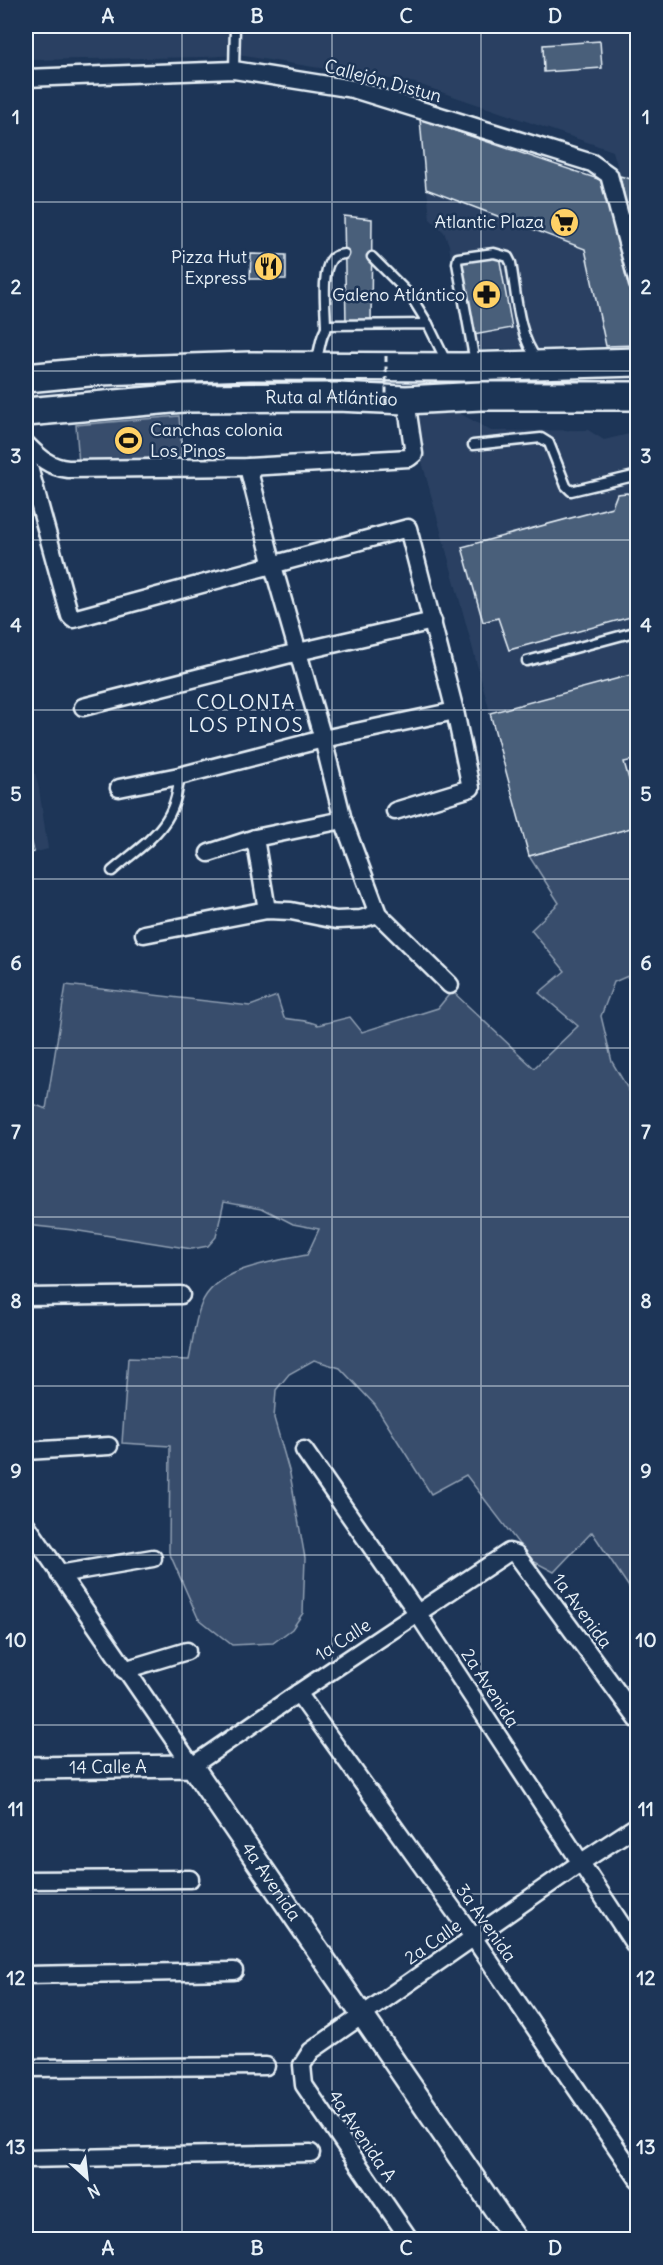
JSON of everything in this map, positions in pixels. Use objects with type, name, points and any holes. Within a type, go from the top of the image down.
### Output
[{"type":"highway","name":"Ruta al Atlántico","points":[[26,378],[100,371],[314,365],[456,367],[638,362]]},
{"type":"highway","name":"Ruta al Atlántico","points":[[26,412],[183,398],[337,397],[396,404],[481,396],[636,399]]},
{"type":"street","name":"Callejón Distun","points":[[26,78],[234,70],[353,89],[592,163],[609,176],[638,284]]},
{"type":"street","points":[[26,444],[46,463],[56,468],[248,467],[412,457],[414,454],[396,404]]},
{"type":"street","points":[[26,456],[70,616],[73,619],[408,528],[433,621],[471,788],[395,811]]},
{"type":"street","points":[[248,467],[343,820],[378,914],[450,985]]},
{"type":"street","points":[[83,707],[298,652],[433,621]]},
{"type":"street","points":[[119,788],[179,776],[323,739],[454,711]]},
{"type":"street","points":[[209,853],[255,838],[343,820]]},
{"type":"street","points":[[255,838],[267,910]]},
{"type":"street","points":[[144,934],[267,910],[291,911],[336,920],[361,919],[378,914]]},
{"type":"street","points":[[26,1296],[181,1295]]},
{"type":"street","points":[[26,1451],[109,1446]]},
{"type":"street","name":"2a Avenida","points":[[304,1450],[418,1614],[638,1950]]},
{"type":"street","name":"4a Avenida","points":[[26,1524],[516,2240]]},
{"type":"street","name":"1a Calle","points":[[192,1766],[298,1692],[509,1552],[516,1554]]},
{"type":"street","name":"1a Avenida","points":[[516,1554],[638,1720]]},
{"type":"street","points":[[59,1574],[153,1558]]},
{"type":"street","points":[[124,1670],[187,1651]]},
{"type":"street","name":"3a Avenida","points":[[298,1692],[473,1937],[638,2179]]},
{"type":"street","name":"14 Calle A","points":[[26,1768],[192,1766]]},
{"type":"street","name":"2a Calle","points":[[311,2051],[638,1825]]},
{"type":"street","points":[[26,1880],[190,1879]]},
{"type":"street","points":[[26,1975],[234,1971]]},
{"type":"street","name":"4a Avenida A","points":[[311,2051],[302,2065],[304,2085],[410,2240]]},
{"type":"street","points":[[26,2068],[266,2066]]},
{"type":"street","points":[[26,2159],[310,2153]]},
{"type":"lane","points":[[234,70],[235,26]]},
{"type":"lane","points":[[372,257],[410,295],[456,367],[474,357],[458,258],[494,253],[508,257],[525,337],[532,353],[539,360],[550,365]]},
{"type":"lane","points":[[314,365],[320,353],[321,340],[326,327],[326,271],[331,259],[344,254]]},
{"type":"lane","points":[[326,327],[428,324]]},
{"type":"lane","points":[[473,445],[541,438],[549,443],[566,486],[572,491],[638,475]]},
{"type":"lane","points":[[527,661],[638,631]]},
{"type":"lane","points":[[112,871],[161,829],[178,796],[179,776]]},
{"type":"path","points":[[386,356],[396,404]]},
{"type":"shaded area","points":[[26,26],[637,26],[637,181],[620,176],[613,151],[415,83],[238,55],[26,60]]},
{"type":"shaded area","name":"Atlantic Plaza","points":[[420,119],[607,182],[637,345],[464,350],[449,245],[444,232],[430,219]]},
{"type":"shaded area","points":[[408,410],[454,410],[491,431],[588,430],[604,440],[637,432],[637,826],[529,856]]},
{"type":"shaded area","name":"Canchas colonia Los Pinos","points":[[179,416],[182,455],[79,464],[76,425]]},
{"type":"shaded area","points":[[26,735],[39,789],[48,849],[26,855]]},
{"type":"shaded area","points":[[637,826],[637,972],[614,982],[601,1016],[612,1062],[637,1104],[637,1599],[592,1532],[554,1572],[531,1560],[466,1475],[431,1494],[375,1405],[340,1368],[314,1360],[289,1374],[276,1390],[274,1418],[290,1474],[305,1558],[303,1613],[292,1629],[273,1643],[232,1645],[198,1618],[169,1552],[170,1446],[122,1443],[128,1358],[189,1360],[195,1325],[208,1292],[219,1282],[246,1268],[307,1255],[319,1229],[293,1224],[262,1208],[224,1201],[216,1237],[208,1246],[192,1249],[26,1225],[26,1101],[46,1109],[66,985],[250,1006],[277,996],[284,1018],[318,1025],[350,1017],[362,1032],[438,1008],[452,991],[534,1068],[578,1026],[539,993],[565,971],[531,930],[559,903],[529,856]]},
{"type":"building","points":[[600,41],[602,68],[544,72],[543,45]]},
{"type":"building","name":"Atlantic Plaza","points":[[420,119],[607,182],[638,328],[638,345],[606,346],[585,249],[426,189]]},
{"type":"building","points":[[620,176],[638,181],[638,265]]},
{"type":"building","points":[[344,216],[372,219],[371,324],[346,323]]},
{"type":"building","name":"Pizza Hut Express","points":[[251,254],[286,255],[286,279],[250,279]]},
{"type":"building","name":"Galeno Atlántico","points":[[499,256],[512,328],[474,335],[460,263]]},
{"type":"building","points":[[627,493],[638,502],[638,615],[509,650],[498,618],[483,622],[462,547],[612,507],[617,494]]},
{"type":"building","points":[[638,673],[638,759],[624,762],[638,811],[638,826],[529,856],[490,713]]},
{"type":"building","points":[[26,820],[34,852],[26,855]]},
{"type":"place","name":"Atlantic Plaza","points":[[565,222]]},
{"type":"place","name":"Pizza Hut Express","points":[[268,267]]},
{"type":"place","name":"Galeno Atlántico","points":[[486,295]]},
{"type":"place","name":"Canchas colonia Los Pinos","points":[[129,440]]},
{"type":"district","name":"COLONIA LOS PINOS","points":[[246,714]]}]
